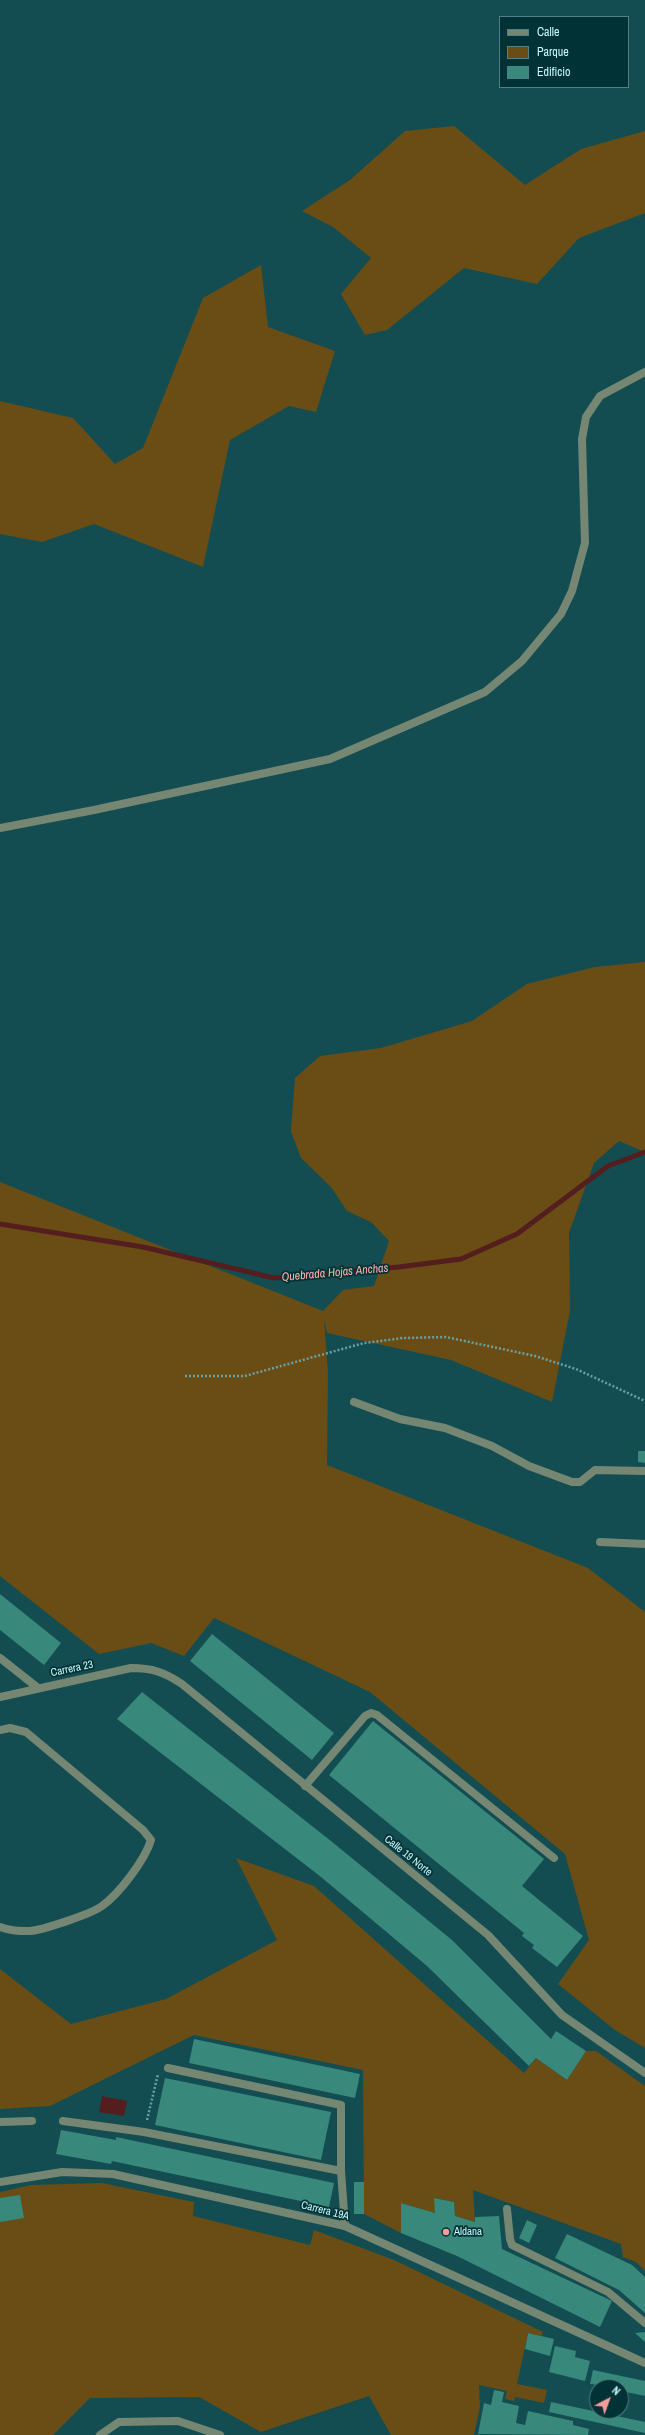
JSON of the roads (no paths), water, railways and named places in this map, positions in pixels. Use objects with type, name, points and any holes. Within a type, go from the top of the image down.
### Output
[{"type":"street","points":[[0,828],[94,810],[330,759],[485,692],[522,661],[561,614],[572,591],[585,543],[582,439],[586,417],[600,396],[645,372]]},
{"type":"street","points":[[354,1402],[400,1418],[445,1428],[492,1446],[529,1466],[572,1482],[580,1482],[594,1470],[645,1471]]},
{"type":"street","points":[[600,1542],[645,1544]]},
{"type":"street","points":[[0,1658],[38,1688]]},
{"type":"street","name":"Carrera 23","points":[[0,1697],[131,1668],[149,1668]]},
{"type":"street","name":"Calle 19 Norte","points":[[149,1668],[164,1672],[182,1684],[304,1786],[488,1935],[562,2015],[645,2073]]},
{"type":"street","points":[[304,1786],[365,1716],[370,1713],[377,1715],[554,1858]]},
{"type":"street","points":[[0,1730],[10,1728],[26,1732],[143,1830],[151,1840],[147,1853],[103,1906],[90,1912],[32,1931],[10,1931],[0,1927]]},
{"type":"street","points":[[168,2068],[342,2105],[341,2171],[345,2226]]},
{"type":"street","points":[[0,2122],[32,2121]]},
{"type":"street","points":[[64,2121],[144,2132],[341,2171]]},
{"type":"street","name":"Carrera 19A","points":[[0,2182],[62,2172],[113,2174],[345,2226],[645,2363]]},
{"type":"street","points":[[507,2209],[510,2239],[512,2244],[608,2292],[645,2323]]},
{"type":"street","points":[[100,2435],[119,2422],[178,2421],[220,2435]]},
{"type":"waterway","name":"Quebrada Hojas Anchas","points":[[0,1224],[143,1247],[274,1278],[399,1267],[461,1259],[517,1234],[608,1166],[645,1152]]},
{"type":"place","name":"Aldana","points":[[446,2232]]}]
